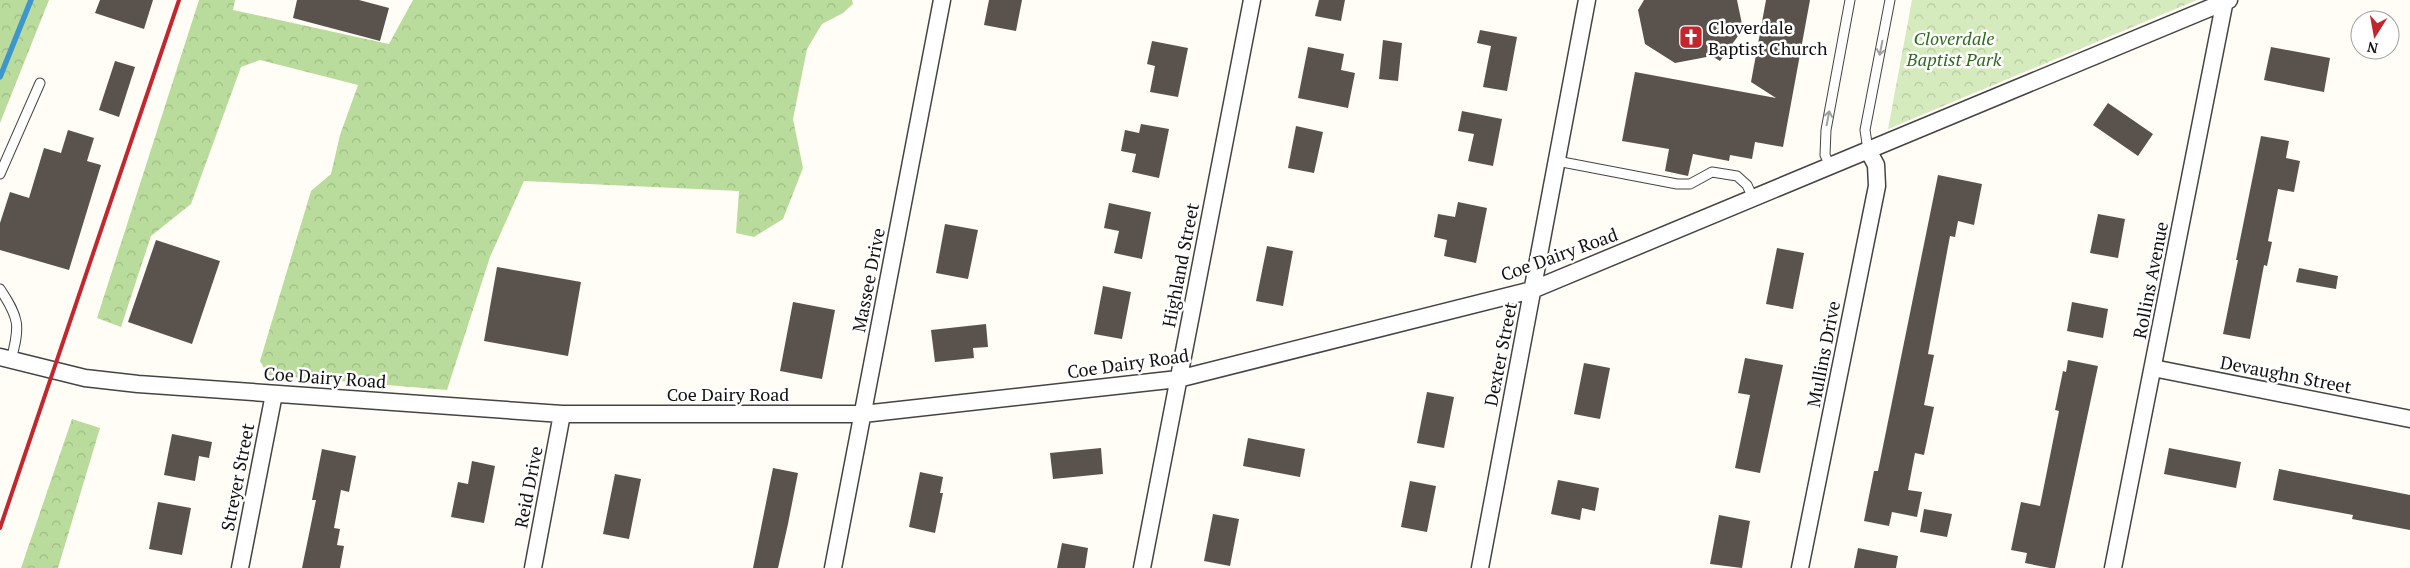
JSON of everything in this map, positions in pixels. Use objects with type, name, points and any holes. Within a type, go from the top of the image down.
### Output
[{"type":"street","name":"Massee Drive","points":[[833,568],[942,0]]},
{"type":"street","name":"Highland Street","points":[[1142,568],[1252,0]]},
{"type":"street","name":"Dexter Street","points":[[1480,568],[1588,0]]},
{"type":"street","name":"Coe Dairy Road","points":[[6,359],[85,378],[274,394],[562,414],[863,414],[1178,379],[1532,290],[2227,0]]},
{"type":"street","name":"Rollins Avenue","points":[[2113,568],[2227,0]]},
{"type":"street","name":"Mullins Drive","points":[[1800,568],[1877,186],[1876,165],[1868,150]]},
{"type":"street","name":"Devaughn Street","points":[[2153,368],[2410,419]]},
{"type":"street","name":"Streyer Street","points":[[240,568],[274,394]]},
{"type":"street","name":"Reid Drive","points":[[533,568],[562,414]]},
{"type":"lane","points":[[1830,166],[1825,155],[1826,130],[1850,0]]},
{"type":"lane","points":[[1868,150],[1865,130],[1890,0]]},
{"type":"lane","points":[[0,174],[40,83]]},
{"type":"lane","points":[[1557,161],[1677,184],[1690,184],[1712,172],[1738,176],[1747,184],[1754,198]]},
{"type":"lane","points":[[0,289],[12,307],[18,332],[6,359]]},
{"type":"green space","points":[[0,0],[49,0],[0,123]]},
{"type":"green space","points":[[199,0],[235,0],[233,10],[389,44],[413,0],[852,0],[853,4],[843,13],[822,24],[807,49],[793,119],[803,168],[783,219],[754,237],[736,233],[739,191],[524,181],[490,257],[447,390],[268,375],[260,361],[311,191],[331,174],[340,135],[358,85],[260,60],[241,67],[191,204],[151,236],[121,327],[97,318]]},
{"type":"green space","name":"Cloverdale Baptist Park","points":[[1912,0],[2197,0],[1888,129]]},
{"type":"green space","points":[[72,419],[100,428],[58,568],[21,568]]},
{"type":"building","points":[[100,0],[153,0],[144,29],[95,13]]},
{"type":"building","points":[[297,0],[359,0],[389,8],[380,41],[293,18]]},
{"type":"building","points":[[989,0],[1022,0],[1016,31],[984,25]]},
{"type":"building","points":[[1319,0],[1345,0],[1341,21],[1315,16]]},
{"type":"building","name":"Cloverdale Baptist Church","points":[[1644,0],[1737,0],[1743,29],[1720,61],[1712,56],[1675,63],[1645,44],[1638,10]]},
{"type":"building","points":[[1766,0],[1810,0],[1783,147],[1755,142],[1752,159],[1730,155],[1729,161],[1693,154],[1688,176],[1665,171],[1669,149],[1622,141],[1635,72],[1776,98],[1751,82]]},
{"type":"building","points":[[1480,30],[1517,37],[1507,91],[1483,87],[1491,46],[1477,43]]},
{"type":"building","points":[[1383,40],[1402,43],[1398,81],[1379,79]]},
{"type":"building","points":[[1152,41],[1188,48],[1178,97],[1150,92],[1155,66],[1147,64]]},
{"type":"building","points":[[1308,47],[1344,54],[1341,70],[1355,73],[1348,108],[1298,98]]},
{"type":"building","points":[[2271,47],[2330,58],[2324,92],[2264,80]]},
{"type":"building","points":[[115,61],[135,67],[119,117],[99,110]]},
{"type":"building","points":[[2108,103],[2153,134],[2138,156],[2093,125]]},
{"type":"building","points":[[1462,111],[1502,119],[1493,166],[1468,161],[1474,134],[1458,131]]},
{"type":"building","points":[[1141,124],[1169,129],[1159,178],[1132,172],[1136,154],[1121,151],[1125,130],[1139,133]]},
{"type":"building","points":[[1296,126],[1323,132],[1314,173],[1288,168]]},
{"type":"building","points":[[68,130],[94,138],[87,161],[101,165],[69,270],[0,250],[0,223],[10,192],[29,198],[44,148],[61,153]]},
{"type":"building","points":[[2261,136],[2289,141],[2286,158],[2300,161],[2294,192],[2278,189],[2268,241],[2272,242],[2267,266],[2264,265],[2250,339],[2223,334]]},
{"type":"building","points":[[1938,175],[1982,184],[1974,225],[1958,221],[1955,237],[1950,236],[1928,354],[1934,355],[1924,405],[1934,407],[1924,455],[1915,453],[1908,490],[1922,492],[1917,517],[1892,512],[1889,526],[1864,521],[1874,471],[1878,471]]},
{"type":"building","points":[[1458,202],[1487,208],[1476,263],[1444,256],[1447,240],[1434,237],[1438,214],[1455,217]]},
{"type":"building","points":[[1109,203],[1151,212],[1142,259],[1114,253],[1119,231],[1104,228]]},
{"type":"building","points":[[2098,214],[2125,219],[2118,258],[2090,253]]},
{"type":"building","points":[[945,224],[978,230],[968,279],[936,273]]},
{"type":"building","points":[[156,240],[220,261],[192,344],[128,322]]},
{"type":"building","points":[[1267,246],[1293,251],[1283,306],[1256,301]]},
{"type":"building","points":[[1777,248],[1804,253],[1793,309],[1766,304]]},
{"type":"building","points":[[497,267],[581,282],[568,356],[484,341]]},
{"type":"building","points":[[2299,268],[2338,276],[2336,289],[2296,282]]},
{"type":"building","points":[[1103,286],[1131,292],[1122,339],[1094,334]]},
{"type":"building","points":[[793,302],[835,310],[822,379],[780,371]]},
{"type":"building","points":[[2072,302],[2108,309],[2103,338],[2067,331]]},
{"type":"building","points":[[986,324],[988,347],[973,348],[974,358],[935,362],[931,330]]},
{"type":"building","points":[[1745,358],[1783,365],[1760,473],[1735,468],[1750,395],[1738,393]]},
{"type":"building","points":[[2068,360],[2098,366],[2055,568],[2050,568],[2025,563],[2027,553],[2011,550],[2021,502],[2040,506],[2059,411],[2055,410],[2063,371],[2066,372]]},
{"type":"building","points":[[1584,363],[1610,368],[1600,419],[1574,414]]},
{"type":"building","points":[[1427,392],[1454,397],[1444,448],[1417,443]]},
{"type":"building","points":[[172,434],[212,442],[209,458],[199,456],[195,481],[164,475]]},
{"type":"building","points":[[1248,438],[1305,449],[1300,477],[1243,466]]},
{"type":"building","points":[[1101,448],[1103,474],[1053,479],[1050,453]]},
{"type":"building","points":[[2169,448],[2241,462],[2236,488],[2164,474]]},
{"type":"building","points":[[322,449],[356,456],[349,492],[341,490],[334,528],[340,529],[337,545],[344,546],[340,568],[302,568],[316,500],[312,500]]},
{"type":"building","points":[[472,461],[495,466],[484,523],[451,517],[458,482],[468,484]]},
{"type":"building","points":[[773,468],[798,473],[788,524],[778,568],[753,568]]},
{"type":"building","points":[[2279,469],[2410,495],[2410,530],[2352,519],[2353,515],[2273,500]]},
{"type":"building","points":[[920,472],[943,477],[940,493],[943,493],[935,533],[909,527]]},
{"type":"building","points":[[615,474],[641,479],[629,539],[603,534]]},
{"type":"building","points":[[1558,480],[1599,488],[1595,511],[1582,508],[1580,520],[1551,514]]},
{"type":"building","points":[[1410,481],[1436,486],[1427,532],[1401,527]]},
{"type":"building","points":[[158,502],[191,508],[182,555],[149,549]]},
{"type":"building","points":[[1924,509],[1952,514],[1947,537],[1920,532]]},
{"type":"building","points":[[1213,514],[1239,519],[1230,566],[1204,561]]},
{"type":"building","points":[[1719,515],[1750,521],[1742,568],[1710,564]]},
{"type":"building","points":[[1062,543],[1088,548],[1085,568],[1057,568]]},
{"type":"building","points":[[1858,548],[1898,556],[1896,568],[1854,568]]},
{"type":"waterway","points":[[0,77],[31,0]]},
{"type":"railway","points":[[0,528],[179,0]]},
{"type":"place","name":"Cloverdale Baptist Church","points":[[1691,37]]}]
